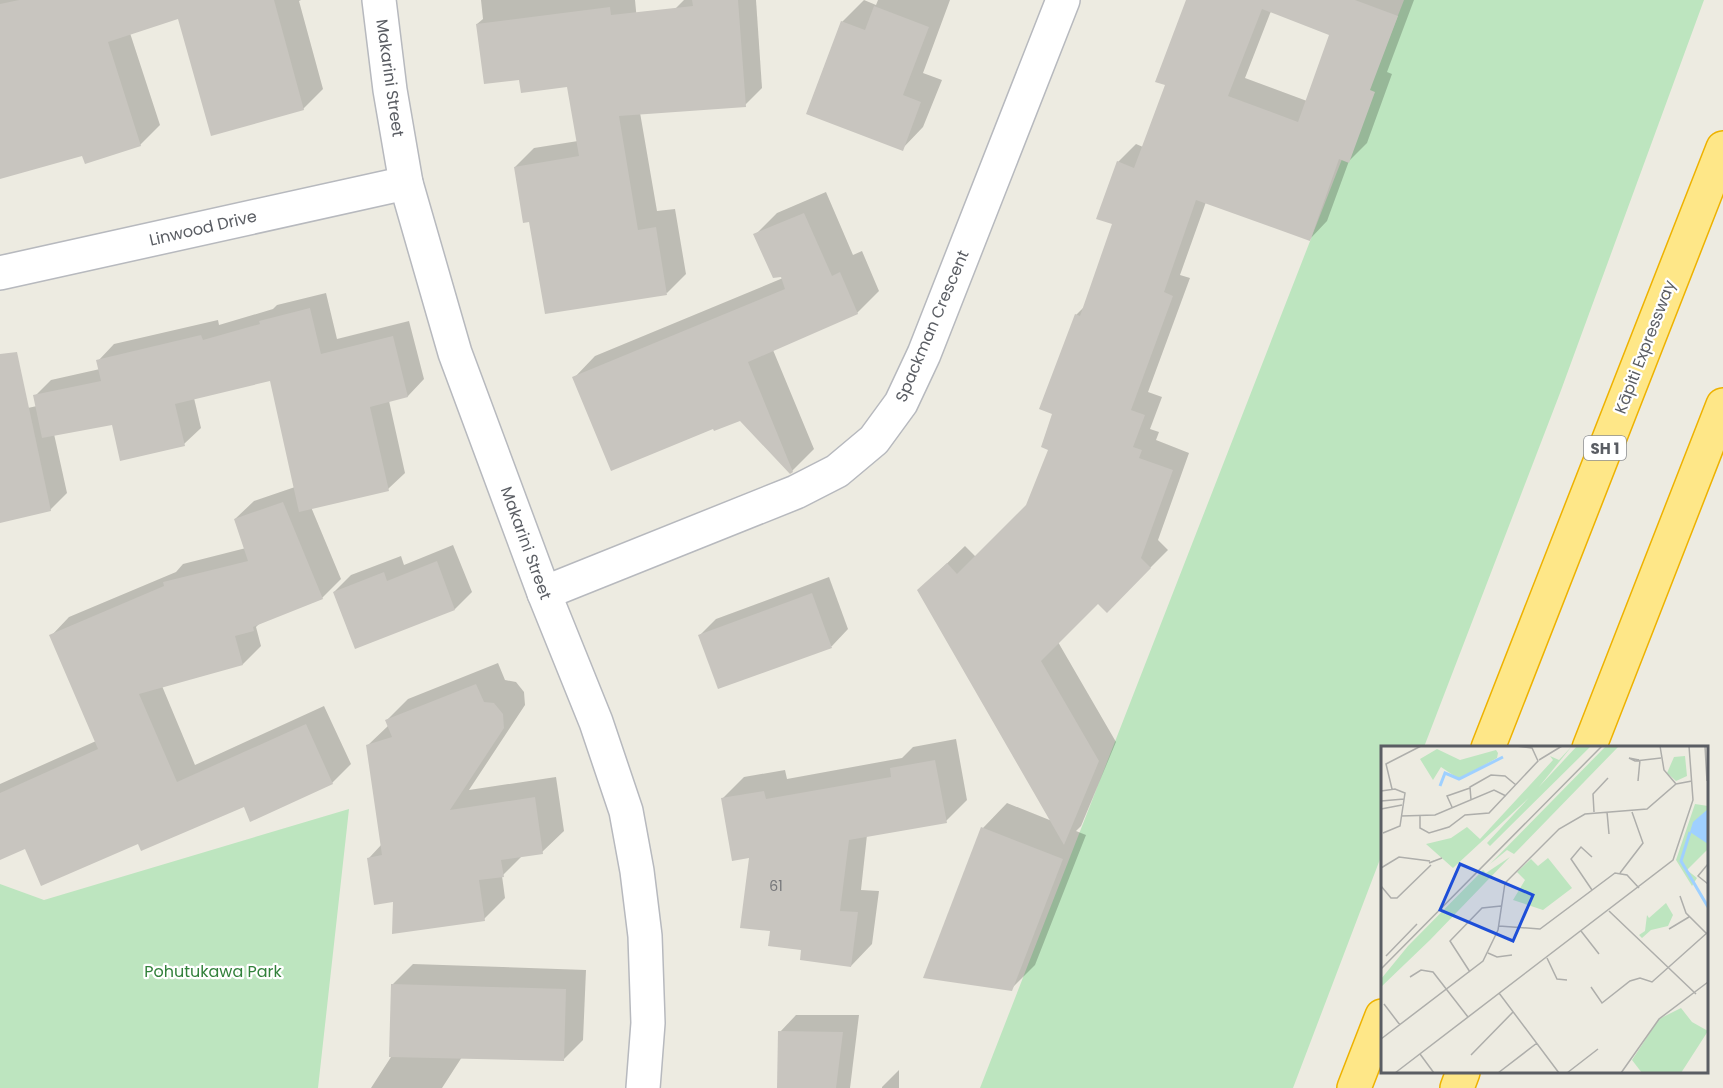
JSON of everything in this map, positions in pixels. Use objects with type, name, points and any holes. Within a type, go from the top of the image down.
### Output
[{"type":"highway","name":"Kāpiti Expressway","points":[[1488,746],[1723,148]]},
{"type":"highway","points":[[1589,746],[1723,405]]},
{"type":"highway","points":[[1354,1088],[1381,1021]]},
{"type":"highway","points":[[1457,1088],[1462,1073]]},
{"type":"street","name":"Makarini Street","points":[[379,0],[390,90],[406,183],[455,353],[544,593],[596,722],[626,811],[638,871],[645,936],[648,1023],[643,1088]]},
{"type":"street","name":"Spackman Crescent","points":[[544,593],[796,492],[837,471],[874,440],[901,404],[924,354],[1063,0]]},
{"type":"street","name":"Linwood Drive","points":[[0,273],[406,183]]},
{"type":"green space","points":[[1404,0],[1704,0],[1560,393],[1424,746],[1381,746],[1381,857],[1293,1088],[980,1088]]},
{"type":"green space","name":"Pohutukawa Park","points":[[349,809],[318,1088],[0,1088],[0,884],[44,900]]},
{"type":"building","points":[[19,0],[274,0],[304,110],[211,136],[178,19],[108,42],[141,146],[85,164],[82,156],[0,179],[0,4]]},
{"type":"building","points":[[692,0],[738,0],[746,107],[619,116],[638,230],[656,227],[667,295],[545,314],[529,222],[523,223],[514,167],[579,156],[567,87],[521,93],[519,80],[484,84],[476,24],[610,7],[611,15],[693,6]]},
{"type":"building","points":[[1186,0],[1355,0],[1398,16],[1370,90],[1375,92],[1349,163],[1339,159],[1310,241],[1196,200],[1164,292],[1173,296],[1131,410],[1145,415],[1133,447],[1142,450],[1139,458],[1173,470],[1141,558],[1151,568],[1107,613],[1098,604],[1041,661],[1099,761],[1064,845],[917,590],[947,563],[957,574],[1026,505],[1048,450],[1041,447],[1052,414],[1039,409],[1075,314],[1080,316],[1112,224],[1096,219],[1117,161],[1134,168],[1165,85],[1155,82]],"holes":[[[1262,9],[1329,35],[1298,122],[1228,96]]]},
{"type":"building","points":[[874,6],[929,27],[903,95],[921,102],[903,151],[806,114],[841,21],[865,30]]},
{"type":"building","points":[[804,213],[832,276],[840,272],[858,314],[748,362],[793,472],[790,474],[740,421],[714,431],[713,429],[611,471],[572,377],[785,289],[781,277],[773,278],[753,234]]},
{"type":"building","points":[[310,308],[321,354],[393,336],[408,397],[370,407],[389,491],[299,512],[270,381],[175,404],[185,446],[120,461],[112,425],[42,438],[33,395],[101,381],[96,360],[201,335],[203,340],[260,324],[259,321]]},
{"type":"building","points":[[17,352],[51,511],[0,523],[0,354]]},
{"type":"building","points":[[283,502],[323,599],[253,627],[254,631],[235,636],[243,665],[139,694],[177,782],[306,724],[333,784],[250,822],[244,807],[141,851],[138,844],[41,886],[25,849],[0,860],[0,793],[98,749],[49,635],[164,586],[163,582],[248,561],[234,519]]},
{"type":"building","points":[[437,561],[455,610],[355,649],[333,592],[384,572],[387,581]]},
{"type":"building","points":[[812,593],[832,648],[718,689],[698,635]]},
{"type":"building","points":[[476,684],[484,702],[494,703],[503,714],[504,728],[450,810],[535,797],[543,854],[501,860],[504,877],[479,880],[485,921],[392,934],[393,902],[374,905],[367,858],[382,855],[366,745],[392,737],[385,720]]},
{"type":"building","points":[[935,760],[947,823],[849,840],[840,911],[858,912],[851,967],[800,960],[801,950],[768,946],[770,931],[740,928],[749,858],[732,861],[721,798],[764,791],[766,799],[891,777],[890,768]]},
{"type":"building","points":[[981,827],[1063,859],[1012,991],[923,978]]},
{"type":"building","points":[[391,984],[566,989],[564,1061],[389,1057]]},
{"type":"building","points":[[778,1031],[843,1032],[836,1088],[777,1088]]}]
